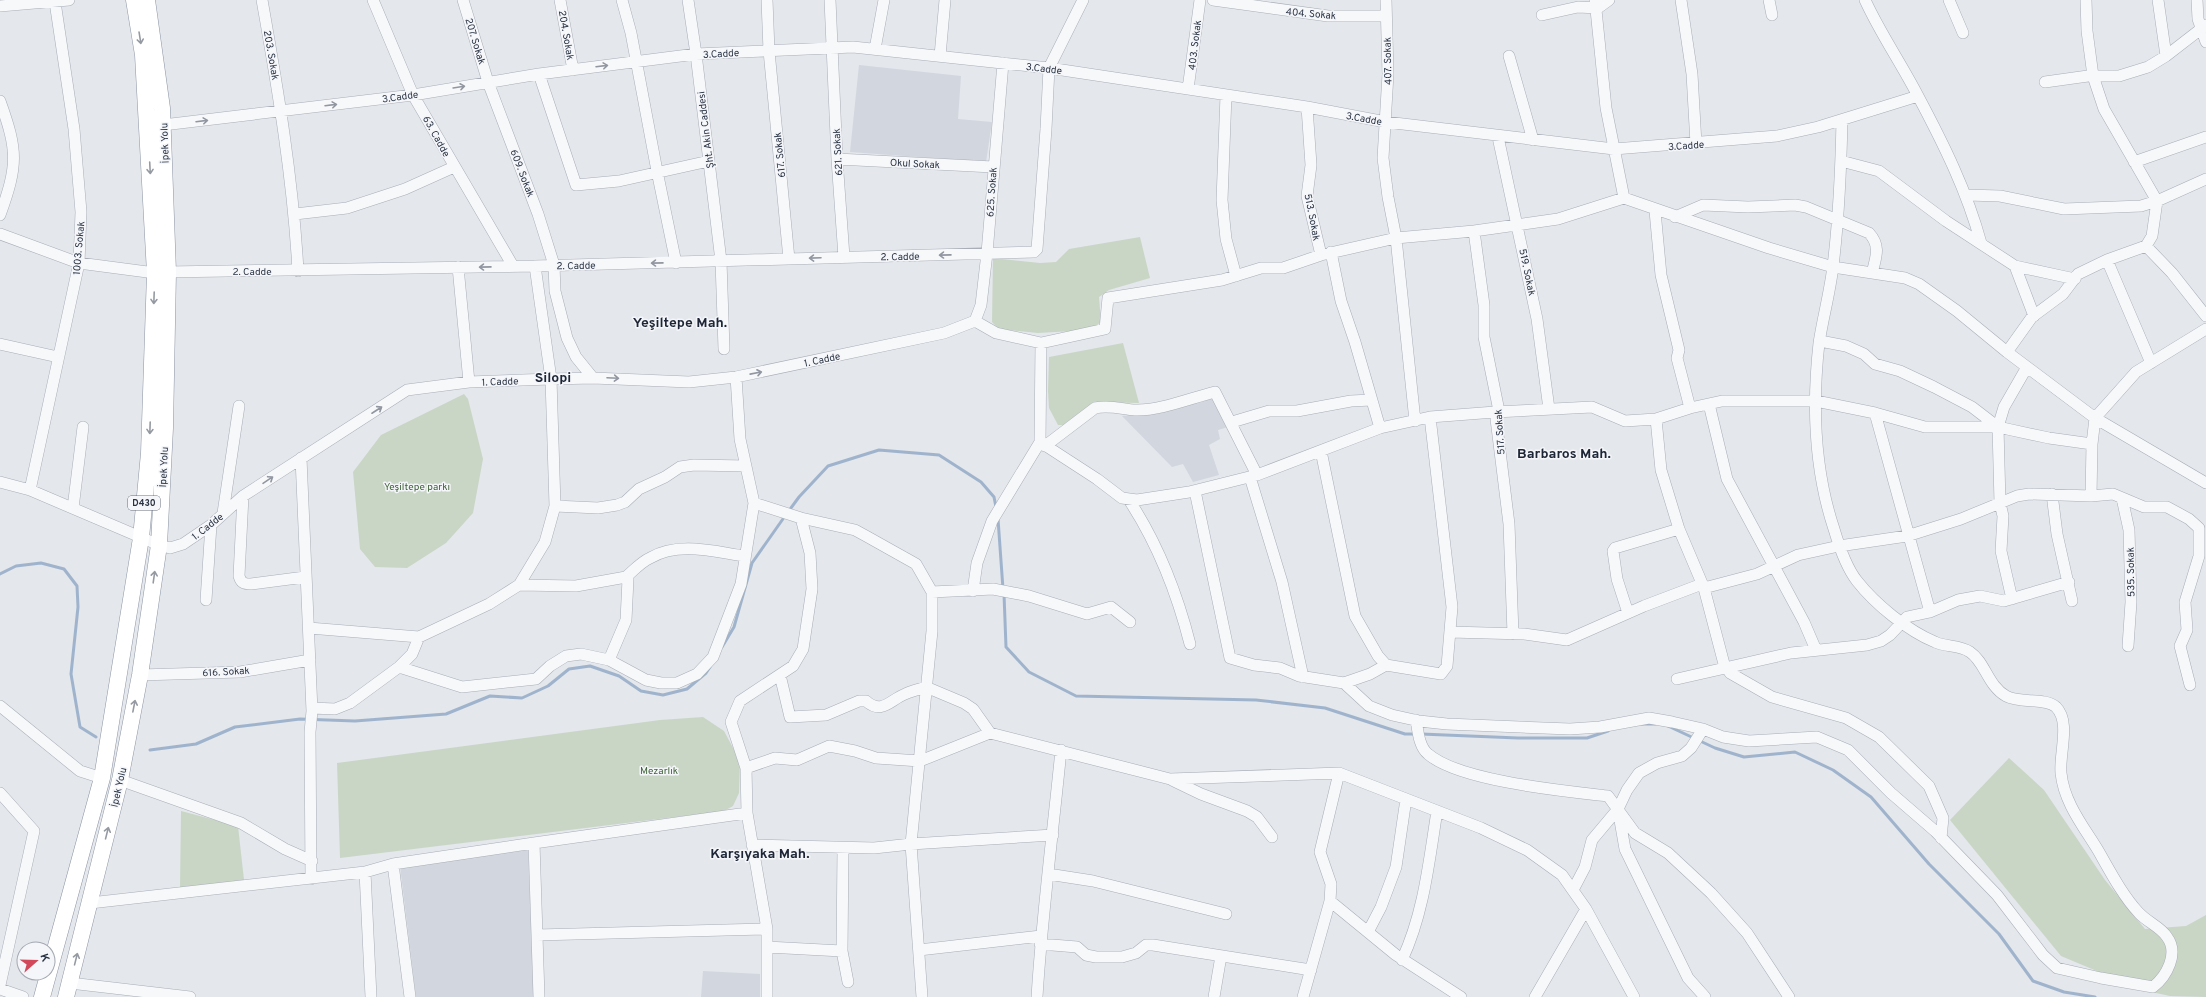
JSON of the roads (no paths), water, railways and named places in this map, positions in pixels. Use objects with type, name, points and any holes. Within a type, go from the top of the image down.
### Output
[{"type":"highway","name":"D430","points":[[42,997],[102,778],[141,538],[149,453],[162,272],[143,55],[134,0]]},
{"type":"highway","name":"İpek Yolu","points":[[68,990],[120,780],[140,675],[159,545],[165,428],[162,272],[163,125],[147,0]]},
{"type":"street","points":[[0,6],[69,0]]},
{"type":"street","name":"203. Sokak","points":[[262,0],[282,111],[295,214],[298,271]]},
{"type":"street","name":"63. Cadde","points":[[373,0],[413,95],[513,266]]},
{"type":"street","name":"207. Sokak","points":[[463,0],[488,82]]},
{"type":"street","name":"204. Sokak","points":[[560,0],[573,70]]},
{"type":"street","points":[[622,0],[631,32],[676,262]]},
{"type":"street","name":"Şht. Akin Caddesi","points":[[688,0],[721,261],[724,349]]},
{"type":"street","name":"617. Sokak","points":[[767,0],[769,51],[789,259]]},
{"type":"street","name":"621. Sokak","points":[[830,0],[837,159],[844,257]]},
{"type":"street","points":[[875,49],[884,0]]},
{"type":"street","points":[[940,56],[945,0]]},
{"type":"street","points":[[1049,68],[1083,0]]},
{"type":"street","name":"403. Sokak","points":[[1188,89],[1200,0]]},
{"type":"street","name":"404. Sokak","points":[[1213,0],[1328,16],[1386,16]]},
{"type":"street","name":"407. Sokak","points":[[1386,0],[1388,74],[1383,158],[1388,197],[1396,238],[1414,420]]},
{"type":"street","points":[[1542,15],[1597,4],[1609,0]]},
{"type":"street","points":[[1681,0],[1692,74],[1696,144]]},
{"type":"street","points":[[1769,0],[1772,15]]},
{"type":"street","points":[[1865,0],[1875,22],[1918,96],[1967,195],[1981,243]]},
{"type":"street","points":[[1949,0],[1963,33]]},
{"type":"street","points":[[2007,352],[2034,316],[2063,294],[2078,274],[2107,260],[2146,246],[2152,236],[2157,201],[2104,109],[2093,76],[2087,31],[2086,0]]},
{"type":"street","points":[[2158,0],[2166,56]]},
{"type":"street","points":[[2197,0],[2198,20],[2204,26],[2206,42]]},
{"type":"street","name":"1003. Sokak","points":[[30,490],[79,263],[81,212],[74,129],[55,2]]},
{"type":"street","points":[[1597,4],[1606,108],[1624,198]]},
{"type":"street","points":[[2045,82],[2093,76],[2119,76],[2148,67],[2166,56],[2204,26]]},
{"type":"street","name":"3.Cadde","points":[[163,125],[413,95],[539,74],[696,54],[833,48],[875,49],[1049,68],[1307,107],[1386,122],[1498,137],[1614,149],[1696,144],[1777,136],[1842,120],[1918,96]]},
{"type":"street","points":[[1509,56],[1532,140]]},
{"type":"street","name":"625. Sokak","points":[[976,321],[981,305],[1003,63]]},
{"type":"street","name":"2. Cadde","points":[[0,234],[79,263],[162,272],[554,266],[1034,252],[1037,249],[1049,68]]},
{"type":"street","points":[[539,74],[576,186],[619,181],[657,171],[709,161]]},
{"type":"street","name":"609. Sokak","points":[[488,82],[538,214],[554,266],[555,290],[567,338],[576,358],[593,378]]},
{"type":"street","points":[[1226,95],[1222,200],[1226,239],[1236,276]]},
{"type":"street","points":[[0,101],[12,133],[14,154],[12,181],[0,215]]},
{"type":"street","name":"513. Sokak","points":[[1307,107],[1311,164],[1307,196],[1355,342],[1380,428]]},
{"type":"street","points":[[1344,683],[1369,706],[1392,715],[1447,724],[1570,729],[1649,718],[1723,737],[1749,741],[1817,737],[1848,750],[1891,793],[1941,838],[1997,895],[2043,954],[2057,968],[2101,978],[2153,987],[2162,980],[2173,956],[2172,946],[2167,936],[2140,914],[2115,879],[2068,801],[2061,772],[2063,726],[2058,708],[2049,702],[2019,701],[2004,695],[1990,680],[1972,653],[1965,649],[1936,643],[1900,624],[1856,581],[1839,546],[1824,496],[1816,446],[1816,401],[1820,341],[1833,267],[1841,161],[1842,120]]},
{"type":"street","name":"519. Sokak","points":[[1498,137],[1538,319],[1549,410]]},
{"type":"street","points":[[2134,162],[2206,137]]},
{"type":"street","name":"Okul Sokak","points":[[837,159],[993,168]]},
{"type":"street","points":[[1841,161],[1880,171],[1946,221],[2015,266],[2075,279]]},
{"type":"street","points":[[295,214],[347,208],[405,190],[454,167]]},
{"type":"street","points":[[1967,195],[2000,196],[2064,209],[2141,206],[2157,201],[2206,179]]},
{"type":"street","points":[[976,321],[996,333],[1041,343],[1105,329],[1108,298],[1236,276],[1261,268],[1283,268],[1326,254],[1396,238],[1474,232],[1558,219],[1624,198],[1655,211],[1833,267],[1905,278],[1919,284],[1957,311],[2007,352],[2095,418],[2206,484]]},
{"type":"street","points":[[1675,217],[1703,205],[1748,207],[1795,205],[1806,207],[1868,233],[1874,238],[1878,249],[1872,273]]},
{"type":"street","points":[[1655,211],[1661,276],[1679,350],[1677,358],[1690,408]]},
{"type":"street","name":"517. Sokak","points":[[1474,232],[1484,305],[1484,337],[1498,412],[1496,419],[1509,532],[1513,634]]},
{"type":"street","points":[[2146,246],[2172,273],[2206,316]]},
{"type":"street","points":[[2107,260],[2151,363]]},
{"type":"street","points":[[309,628],[419,637],[489,604],[519,585],[544,542],[555,506],[551,379],[536,266]]},
{"type":"street","points":[[2015,266],[2034,316]]},
{"type":"street","points":[[458,267],[469,382]]},
{"type":"street","name":"1. Cadde","points":[[0,482],[30,490],[141,538],[170,548],[183,544],[211,525],[243,496],[407,390],[469,382],[593,378],[689,382],[736,377],[944,333],[976,321]]},
{"type":"street","points":[[2091,496],[2092,444],[2095,418],[2136,372],[2206,329]]},
{"type":"street","points":[[1820,341],[1846,346],[1864,354],[1876,364],[1900,371],[1934,387],[1972,407],[1998,427]]},
{"type":"street","points":[[1041,343],[1042,444]]},
{"type":"street","points":[[0,344],[58,357]]},
{"type":"street","points":[[2012,599],[2001,551],[2003,516],[2000,503],[1998,427],[2004,407],[2027,367]]},
{"type":"street","points":[[399,667],[462,687],[536,679],[550,666],[566,656],[581,654],[609,660],[646,680],[661,683],[677,683],[698,674],[713,657],[741,584],[754,503],[740,439],[736,377]]},
{"type":"street","points":[[973,591],[977,563],[992,521],[1011,489],[1042,444],[1095,408],[1102,406],[1136,410],[1160,406],[1215,392],[1232,422],[1254,476],[1282,582],[1303,677]]},
{"type":"street","points":[[1232,422],[1269,411],[1297,411],[1351,401],[1371,400]]},
{"type":"street","points":[[1042,444],[1122,498],[1129,500],[1194,491],[1254,476],[1380,428],[1414,420],[1498,412],[1592,407],[1625,421],[1656,419],[1690,408],[1722,401],[1816,401],[1874,413],[1925,427],[1998,427],[2049,438],[2092,444]]},
{"type":"street","points":[[1709,404],[1726,479],[1804,622],[1816,650]]},
{"type":"street","points":[[223,513],[239,406]]},
{"type":"street","points":[[1874,413],[1907,536],[1930,612]]},
{"type":"street","points":[[1194,491],[1230,658],[1254,665],[1280,668],[1303,677],[1344,683],[1370,674],[1386,665],[1441,674],[1447,666],[1452,607],[1430,418]]},
{"type":"street","points":[[1656,419],[1661,470],[1678,529],[1703,586],[1724,664],[1730,673],[1772,697],[1846,718],[1879,737],[1929,786],[1943,818],[1941,838]]},
{"type":"street","points":[[73,508],[83,427]]},
{"type":"street","points":[[1321,451],[1355,616],[1378,656],[1386,665]]},
{"type":"street","points":[[301,458],[312,710],[310,732],[311,879]]},
{"type":"street","points":[[555,506],[598,508],[617,506],[625,502],[639,489],[665,477],[680,467],[694,465],[746,466]]},
{"type":"street","points":[[1450,632],[1513,634],[1566,640],[1628,613],[1703,586],[1757,574],[1798,555],[1839,546],[1907,536],[1961,519],[2017,496],[2052,494],[2091,496],[2113,494],[2144,507],[2166,507],[2189,519],[2199,528],[2202,560],[2185,602],[2187,630],[2180,646],[2190,685]]},
{"type":"street","points":[[2052,494],[2057,534],[2069,582],[2072,601]]},
{"type":"street","points":[[243,496],[240,581],[244,584],[251,584],[305,577]]},
{"type":"street","name":"535. Sokak","points":[[2122,498],[2130,530],[2130,602],[2128,646]]},
{"type":"street","points":[[1129,500],[1144,523],[1161,559],[1174,591],[1190,644]]},
{"type":"street","points":[[754,503],[775,508],[801,518],[855,530],[916,564],[932,592],[932,632],[912,844],[922,997]]},
{"type":"street","points":[[767,997],[767,929],[747,813],[746,768],[731,722],[740,701],[793,666],[803,648],[812,589],[810,553],[801,518]]},
{"type":"street","points":[[206,600],[211,525]]},
{"type":"street","points":[[1628,613],[1617,579],[1613,551],[1615,548],[1678,529]]},
{"type":"street","points":[[519,585],[576,586],[626,577],[649,558],[666,552],[687,549],[702,549],[746,556]]},
{"type":"street","points":[[609,660],[626,620],[629,584],[626,577]]},
{"type":"street","points":[[1677,679],[1728,669],[1791,653],[1867,645],[1881,641],[1890,635],[1906,617],[1930,612],[1958,600],[1980,596],[2004,601],[2069,582]]},
{"type":"street","points":[[932,592],[992,590],[1007,592],[1087,614],[1111,607],[1130,622]]},
{"type":"street","points":[[312,710],[335,709],[350,703],[399,667],[412,654],[419,637]]},
{"type":"street","name":"616. Sokak","points":[[140,675],[240,672],[310,660]]},
{"type":"street","points":[[780,675],[790,717],[799,718],[826,716],[858,701],[866,701],[873,707],[879,707],[889,704],[904,694],[926,687],[973,709],[990,733]]},
{"type":"street","points":[[0,706],[80,771],[102,778]]},
{"type":"street","points":[[1416,720],[1419,740],[1426,754],[1442,763],[1474,776],[1608,796],[1635,833],[1668,853],[1712,893],[1747,933],[1788,997]]},
{"type":"street","points":[[1573,890],[1585,867],[1592,840],[1618,809],[1626,790],[1639,773],[1657,763],[1682,756],[1691,748],[1701,731]]},
{"type":"street","points":[[746,768],[775,758],[797,760],[829,746],[855,751],[876,758],[920,761],[990,733],[1170,779],[1201,794],[1248,811],[1256,817],[1272,837]]},
{"type":"street","points":[[1037,997],[1040,940],[1053,834],[1061,750]]},
{"type":"street","points":[[1170,779],[1339,773],[1481,828],[1527,850],[1562,875],[1586,909],[1634,997]]},
{"type":"street","points":[[1303,997],[1330,901],[1331,884],[1320,852],[1339,773]]},
{"type":"street","points":[[120,780],[241,823],[285,849],[312,861]]},
{"type":"street","points":[[0,793],[34,831],[0,985]]},
{"type":"street","points":[[1368,932],[1381,907],[1396,867],[1406,799]]},
{"type":"street","points":[[1618,809],[1620,826],[1626,849],[1688,978],[1705,997]]},
{"type":"street","points":[[1402,960],[1413,936],[1417,921],[1426,879],[1437,811]]},
{"type":"street","points":[[90,903],[365,872],[393,864],[747,813]]},
{"type":"street","points":[[752,845],[844,849],[874,848],[1053,834]]},
{"type":"street","points":[[534,843],[539,997]]},
{"type":"street","points":[[844,849],[842,951],[848,982]]},
{"type":"street","points":[[393,864],[410,997]]},
{"type":"street","points":[[365,872],[371,997]]},
{"type":"street","points":[[1048,874],[1093,881],[1226,914]]},
{"type":"street","points":[[1330,901],[1402,960],[1461,997]]},
{"type":"street","points":[[1535,997],[1586,909]]},
{"type":"street","points":[[537,935],[767,929]]},
{"type":"street","points":[[919,950],[1040,940],[1077,948],[1086,955],[1096,957],[1122,957],[1136,953],[1146,945],[1153,945],[1311,970]]},
{"type":"street","points":[[767,947],[842,951]]},
{"type":"street","points":[[1214,997],[1221,956]]},
{"type":"street","points":[[0,989],[23,997]]},
{"type":"street","points":[[68,990],[190,997]]},
{"type":"waterway","points":[[788,512],[799,497],[828,466],[879,450],[939,455],[981,482],[994,497],[996,507]]},
{"type":"waterway","points":[[722,647],[734,627],[752,563],[785,516]]},
{"type":"waterway","points":[[998,519],[1003,589]]},
{"type":"waterway","points":[[0,574],[16,566],[41,563],[64,569],[77,586],[78,607],[71,674],[80,727],[96,737]]},
{"type":"waterway","points":[[1004,594],[1006,647],[1029,672],[1076,696],[1256,700],[1325,708],[1405,734],[1415,734]]},
{"type":"waterway","points":[[150,750],[196,744],[235,727],[300,719],[355,721],[446,714],[490,696],[522,698],[548,686],[569,669],[590,666],[619,676],[641,691],[663,695],[687,689],[706,673],[710,667]]},
{"type":"waterway","points":[[1642,724],[1655,724]]},
{"type":"waterway","points":[[1668,726],[1715,748],[1744,757],[1795,752],[1833,770],[1871,797],[1929,864],[1999,934],[2033,981],[2064,992],[2095,997]]},
{"type":"waterway","points":[[1421,734],[1518,738],[1587,738],[1608,731]]},
{"type":"district","name":"Yeşiltepe Mah.","points":[[680,322]]},
{"type":"district","name":"Silopi","points":[[553,377]]},
{"type":"district","name":"Barbaros Mah.","points":[[1564,453]]},
{"type":"district","name":"Karşıyaka Mah.","points":[[760,853]]},
{"type":"park label","name":"Yeşiltepe parkı","points":[[417,486]]},
{"type":"park label","name":"Mezarlık","points":[[659,770]]}]
